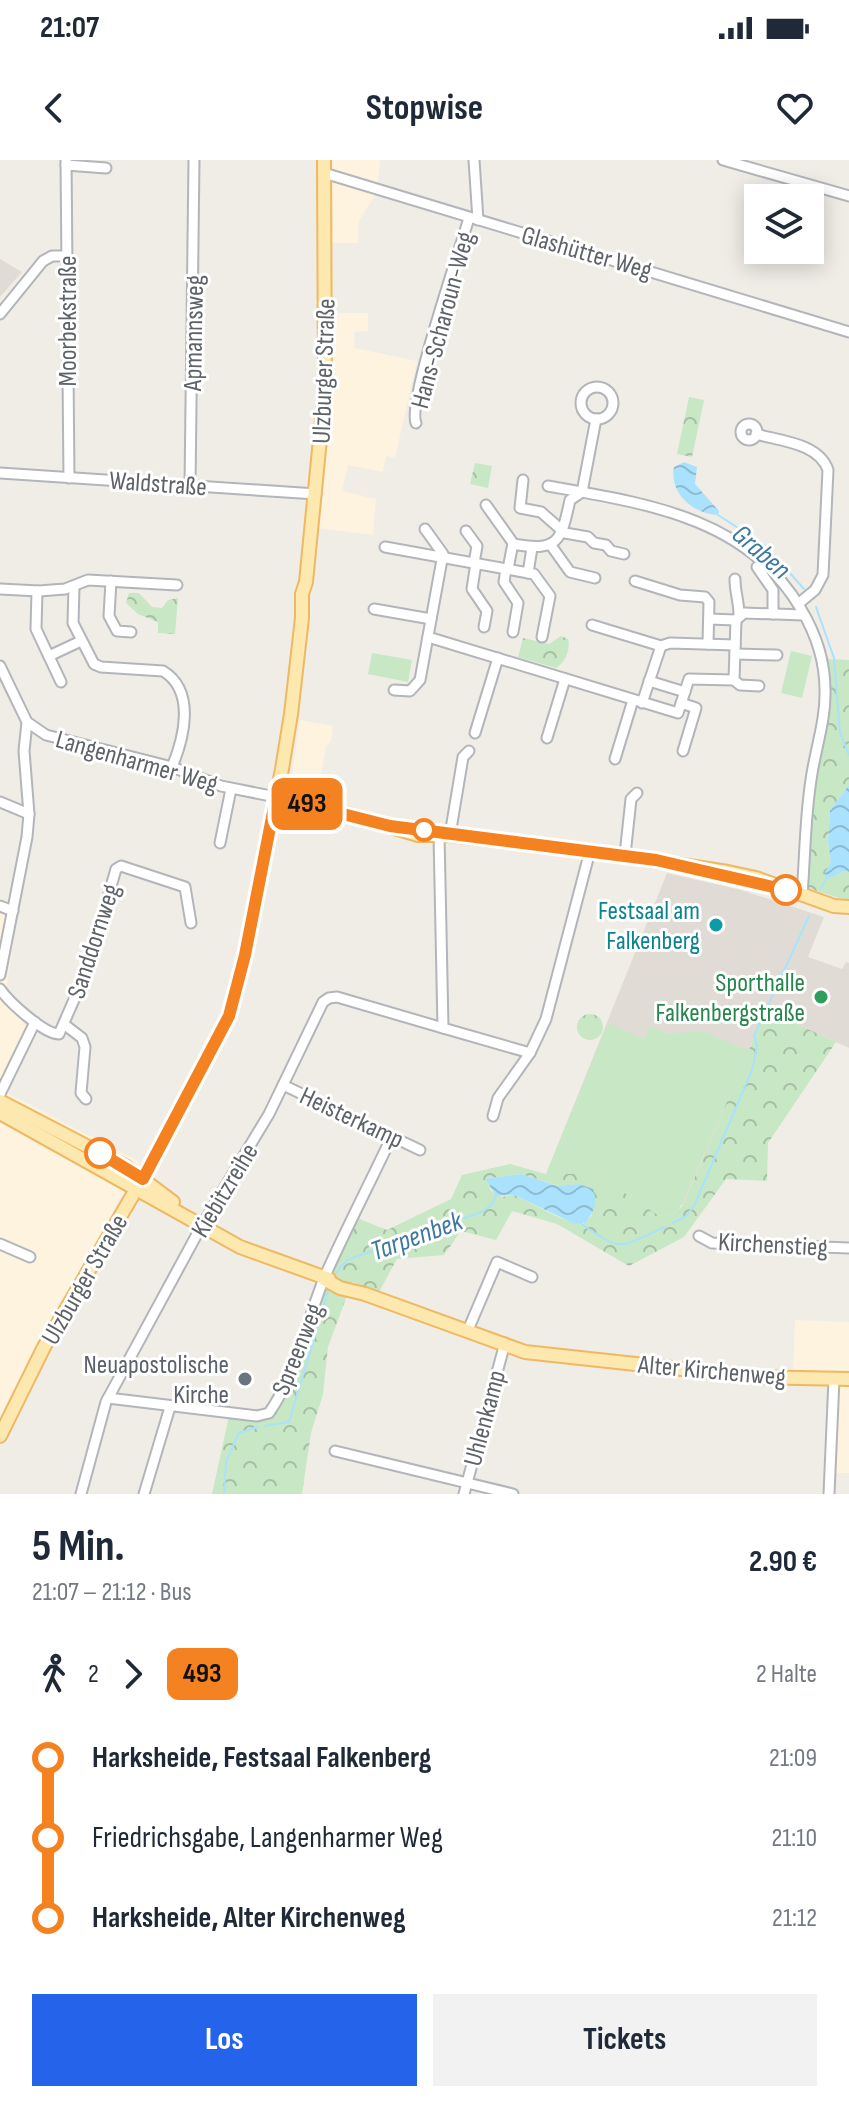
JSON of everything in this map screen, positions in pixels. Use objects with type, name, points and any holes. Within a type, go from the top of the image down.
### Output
[{"type":"main road","name":"Ulzburger Straße","points":[[0,1436],[44,1347],[140,1184],[229,1016],[245,955],[279,783],[306,606],[326,356],[324,167]]},
{"type":"main road","name":"Langenharmer Weg","points":[[279,783],[344,813]]},
{"type":"main road","name":"Langenharmer Weg","points":[[276,797],[418,835],[444,834],[625,855],[712,871],[755,884],[771,885],[849,914]]},
{"type":"main road","name":"Langenharmer Weg","points":[[834,906],[849,907]]},
{"type":"main road","points":[[0,1101],[125,1166],[140,1184]]},
{"type":"main road","points":[[0,1113],[140,1184]]},
{"type":"main road","name":"Alter Kirchenweg","points":[[140,1184],[179,1206],[202,1225],[251,1252],[324,1279],[354,1286],[365,1294],[534,1354],[576,1356],[748,1377],[849,1379]]},
{"type":"street","name":"Apmannsweg","points":[[190,486],[194,160]]},
{"type":"street","points":[[474,160],[474,219]]},
{"type":"street","points":[[723,160],[849,196]]},
{"type":"street","name":"Moorbekstraße","points":[[69,478],[66,162],[106,168]]},
{"type":"street","name":"Glashütter Weg","points":[[324,167],[474,219],[849,332]]},
{"type":"street","name":"Hans-Scharoun-Weg","points":[[416,423],[413,416],[420,384],[474,219]]},
{"type":"street","points":[[0,314],[46,259],[67,256]]},
{"type":"street","points":[[486,505],[513,544],[543,548],[550,544],[562,530],[570,501],[582,492],[596,419]]},
{"type":"street","points":[[756,434],[814,451],[825,461],[829,472],[823,574],[815,590],[798,604]]},
{"type":"street","name":"Waldstraße","points":[[0,473],[316,494]]},
{"type":"street","points":[[523,480],[520,508],[541,512],[562,530],[588,537],[594,543],[624,554]]},
{"type":"street","points":[[548,486],[680,514],[716,529],[759,557],[798,604],[821,656],[825,700],[810,788],[802,895]]},
{"type":"street","points":[[394,690],[409,692],[418,684],[428,637],[443,554],[425,529]]},
{"type":"street","points":[[466,531],[477,546],[472,588],[487,611],[484,627]]},
{"type":"street","points":[[513,544],[504,582],[518,603],[513,632]]},
{"type":"street","points":[[550,544],[570,573],[595,578]]},
{"type":"street","points":[[385,547],[535,574],[550,596],[542,637]]},
{"type":"street","points":[[528,573],[532,548]]},
{"type":"street","points":[[757,567],[773,590],[773,614]]},
{"type":"street","points":[[734,680],[739,599],[735,592],[735,579]]},
{"type":"street","points":[[0,589],[37,591],[74,587],[88,580],[177,585]]},
{"type":"street","points":[[111,581],[109,616],[117,631],[131,632]]},
{"type":"street","points":[[635,581],[680,595],[704,596],[709,602],[708,644]]},
{"type":"street","points":[[74,587],[73,623],[96,666],[163,671],[176,683],[185,716],[183,738],[172,767]]},
{"type":"street","points":[[37,591],[36,629],[61,682]]},
{"type":"street","points":[[374,609],[431,619]]},
{"type":"street","points":[[709,619],[737,618],[743,613],[804,615]]},
{"type":"street","points":[[592,625],[661,646],[668,643],[708,644],[777,655]]},
{"type":"street","points":[[428,637],[678,713],[691,679],[734,680],[740,685],[759,686]]},
{"type":"street","points":[[49,656],[81,641]]},
{"type":"street","points":[[615,759],[661,646]]},
{"type":"street","points":[[475,733],[498,658]]},
{"type":"street","points":[[0,666],[27,722],[24,751],[29,814],[0,975]]},
{"type":"street","points":[[547,738],[565,679]]},
{"type":"street","points":[[649,681],[685,692]]},
{"type":"street","points":[[681,703],[696,708],[683,751]]},
{"type":"street","name":"Langenharmer Weg","points":[[27,722],[46,735],[172,767],[231,789],[276,797]]},
{"type":"street","points":[[469,751],[463,757],[444,834],[443,1028],[530,1053]]},
{"type":"street","points":[[220,843],[231,789]]},
{"type":"street","points":[[625,855],[631,799],[637,793]]},
{"type":"street","points":[[0,802],[29,814]]},
{"type":"street","points":[[493,1116],[501,1093],[530,1053],[551,1003],[590,851]]},
{"type":"street","name":"Sanddornweg","points":[[65,1025],[87,970],[116,869],[121,866],[185,887],[191,923]]},
{"type":"street","points":[[0,906],[13,911]]},
{"type":"street","points":[[0,989],[35,1022],[55,1034],[59,1034],[65,1025],[82,1038],[85,1047],[81,1093],[86,1099]]},
{"type":"street","name":"Kiebitzreihe","points":[[81,1494],[108,1398],[202,1225],[269,1114],[322,1003],[337,997],[443,1028]]},
{"type":"street","points":[[0,1094],[35,1022]]},
{"type":"street","name":"Heisterkamp","points":[[283,1085],[420,1150]]},
{"type":"street","name":"Spreenweg","points":[[108,1398],[257,1416],[269,1413],[281,1396],[302,1349],[324,1279],[392,1136]]},
{"type":"street","name":"Kirchenstieg","points":[[699,1236],[712,1243],[849,1248]]},
{"type":"street","points":[[0,1244],[30,1257]]},
{"type":"street","points":[[468,1330],[497,1262],[532,1277]]},
{"type":"street","name":"Uhlenkamp","points":[[465,1489],[510,1344]]},
{"type":"street","points":[[829,1494],[834,1379]]},
{"type":"street","points":[[144,1494],[170,1407]]},
{"type":"street","points":[[335,1451],[465,1489],[513,1494]]},
{"type":"shaded area","points":[[328,160],[380,160],[377,192],[359,221],[358,243],[331,243]]},
{"type":"shaded area","points":[[0,259],[22,272],[0,297]]},
{"type":"shaded area","points":[[325,313],[368,313],[368,331],[354,332],[355,348],[417,361],[395,458],[386,456],[383,472],[348,465],[342,491],[376,499],[373,535],[317,528],[324,435]]},
{"type":"shaded area","points":[[300,720],[333,726],[318,792],[303,788],[292,776]]},
{"type":"shaded area","points":[[667,873],[741,890],[824,917],[808,957],[842,969],[846,962],[849,963],[849,1048],[766,1010],[683,1205],[546,1174]]},
{"type":"shaded area","points":[[0,899],[19,905],[6,990],[10,997],[41,1020],[7,1093],[140,1162],[0,1419]]},
{"type":"shaded area","points":[[795,1320],[849,1322],[849,1473],[831,1473],[835,1378],[793,1377]]},
{"type":"green space","points":[[689,397],[704,400],[692,457],[677,454]]},
{"type":"green space","points":[[475,463],[492,466],[488,488],[470,484]]},
{"type":"green space","points":[[129,593],[139,593],[152,607],[162,608],[168,600],[178,598],[175,634],[158,633],[158,622],[138,614],[126,603]]},
{"type":"green space","points":[[561,636],[568,639],[569,647],[565,659],[556,668],[518,657],[523,638],[549,644]]},
{"type":"green space","points":[[791,651],[812,656],[802,698],[781,693]]},
{"type":"green space","points":[[372,653],[412,660],[408,682],[368,674]]},
{"type":"green space","points":[[824,659],[849,660],[849,785],[830,810],[828,842],[831,861],[825,879],[849,872],[849,901],[807,888]]},
{"type":"green space","points":[[766,1010],[836,1042],[768,1143],[767,1181],[726,1179],[684,1237],[629,1266],[557,1224],[512,1211],[496,1240],[461,1231],[444,1255],[397,1259],[379,1292],[352,1282],[328,1347],[323,1394],[311,1433],[302,1494],[212,1494],[229,1416],[272,1418],[298,1365],[330,1275],[357,1218],[387,1230],[451,1199],[462,1175],[510,1164],[546,1174],[587,1174],[608,1182],[659,1216],[677,1212],[683,1205]],"holes":[[[521,1174],[559,1186],[579,1184],[592,1215],[582,1225],[560,1218],[514,1195],[502,1197],[491,1191],[486,1179]]]},
{"type":"green space","points":[[590,1014],[599,1018],[603,1027],[599,1036],[590,1040],[581,1036],[577,1027],[581,1018]]},
{"type":"green space","points":[[608,1023],[644,1039],[650,1026],[668,1034],[703,1031],[749,1051],[678,1212],[659,1216],[595,1176],[546,1174]]},
{"type":"water","points":[[684,462],[697,467],[695,484],[719,511],[718,515],[700,511],[679,493],[673,476],[674,467]]},
{"type":"water","points":[[849,785],[849,872],[844,871],[825,880],[831,861],[828,842],[830,810]]},
{"type":"water","points":[[521,1174],[558,1186],[579,1184],[593,1189],[595,1203],[591,1215],[585,1223],[575,1224],[514,1195],[496,1196],[485,1179]]},
{"type":"waterway","name":"Graben","points":[[718,515],[766,546],[804,589]]},
{"type":"waterway","name":"Graben","points":[[816,607],[834,658],[840,733],[849,755]]},
{"type":"waterway","name":"Tarpenbek","points":[[821,888],[825,881]]},
{"type":"waterway","name":"Tarpenbek","points":[[673,1223],[686,1216],[694,1206],[752,1070],[757,1047],[754,1036],[809,916]]},
{"type":"waterway","name":"Tarpenbek","points":[[336,1273],[347,1260],[484,1211],[496,1196]]},
{"type":"waterway","name":"Tarpenbek","points":[[580,1223],[606,1240],[622,1244],[665,1227]]},
{"type":"waterway","name":"Tarpenbek","points":[[265,1426],[289,1422],[329,1288]]},
{"type":"waterway","name":"Tarpenbek","points":[[224,1494],[226,1462],[239,1433],[258,1427]]},
{"type":"bus line","name":"493","points":[[100,1153],[143,1179],[217,1041],[229,1016],[245,955],[276,797],[390,826],[656,860],[786,890]]},
{"type":"place","name":"Festsaal am Falkenberg","points":[[716,925]]},
{"type":"place","name":"Sporthalle Falkenbergstraße","points":[[821,997]]},
{"type":"place","name":"Neuapostolische Kirche","points":[[245,1379]]}]
